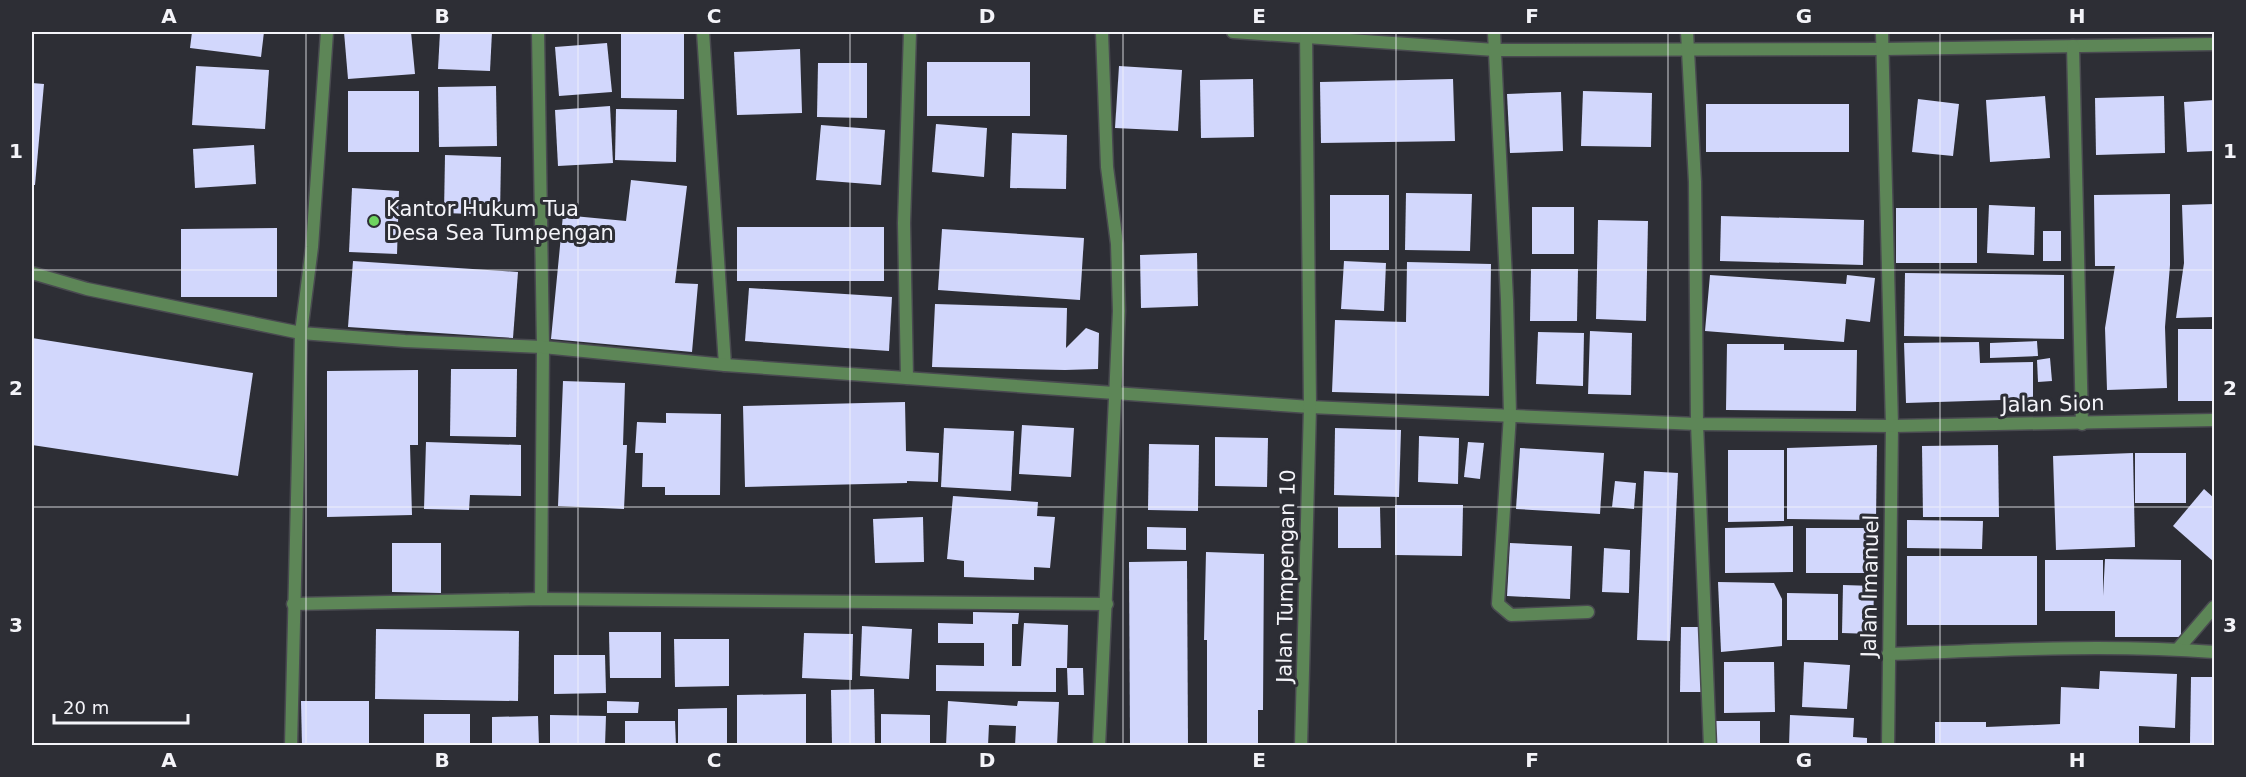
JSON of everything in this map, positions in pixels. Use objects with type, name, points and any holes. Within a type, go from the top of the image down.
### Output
[{"type":"street","points":[[291,746],[301,333],[312,247],[327,32]]},
{"type":"street","points":[[538,32],[543,347],[541,599]]},
{"type":"street","points":[[703,32],[725,365]]},
{"type":"street","points":[[907,378],[904,223],[910,32]]},
{"type":"street","points":[[1099,746],[1119,311],[1117,255],[1107,167],[1102,32]]},
{"type":"street","points":[[1233,32],[1306,34],[1495,50],[1884,49],[2214,44]]},
{"type":"street","points":[[1494,32],[1507,300],[1509,414],[1498,604],[1511,615],[1588,612]]},
{"type":"street","points":[[1687,32],[1695,182],[1697,424],[1710,746]]},
{"type":"street","name":"Jalan Imanuel","points":[[1882,32],[1892,426],[1888,746]]},
{"type":"street","name":"Jalan Tumpengan 10","points":[[1301,746],[1310,407],[1306,34]]},
{"type":"street","points":[[2073,46],[2082,424]]},
{"type":"street","name":"Jalan Sion","points":[[32,273],[87,289],[301,333],[405,341],[543,347],[725,365],[1310,407],[1697,424],[1892,426],[2214,420]]},
{"type":"street","points":[[293,604],[541,599],[1107,604]]},
{"type":"street","points":[[2178,649],[2214,607]]},
{"type":"street","points":[[1888,654],[2037,648],[2178,649],[2214,652]]},
{"type":"building","points":[[192,32],[264,32],[261,57],[190,48]]},
{"type":"building","points":[[344,32],[411,32],[415,74],[348,79]]},
{"type":"building","points":[[440,32],[492,32],[490,71],[438,69]]},
{"type":"building","points":[[621,33],[684,34],[684,99],[621,98]]},
{"type":"building","points":[[607,43],[612,92],[559,96],[555,47]]},
{"type":"building","points":[[800,49],[802,113],[737,115],[734,52]]},
{"type":"building","points":[[927,62],[1030,62],[1030,116],[927,116]]},
{"type":"building","points":[[818,63],[867,63],[867,118],[817,117]]},
{"type":"building","points":[[196,66],[269,70],[265,129],[192,125]]},
{"type":"building","points":[[1119,66],[1182,70],[1178,131],[1115,128]]},
{"type":"building","points":[[1253,79],[1254,137],[1201,138],[1200,80]]},
{"type":"building","points":[[1453,79],[1455,141],[1321,143],[1320,82]]},
{"type":"building","points":[[32,83],[44,84],[35,185],[32,185]]},
{"type":"building","points":[[496,86],[497,146],[439,147],[438,87]]},
{"type":"building","points":[[348,91],[419,91],[419,152],[348,152]]},
{"type":"building","points":[[1583,91],[1652,93],[1651,147],[1581,146]]},
{"type":"building","points":[[1561,92],[1563,151],[1510,153],[1507,94]]},
{"type":"building","points":[[2045,96],[2050,158],[1990,162],[1986,100]]},
{"type":"building","points":[[2164,96],[2165,153],[2096,155],[2095,98]]},
{"type":"building","points":[[1918,99],[1959,104],[1953,156],[1912,152]]},
{"type":"building","points":[[2214,100],[2214,151],[2187,152],[2184,102]]},
{"type":"building","points":[[1706,104],[1849,104],[1849,152],[1706,152]]},
{"type":"building","points":[[610,106],[613,163],[558,166],[555,110]]},
{"type":"building","points":[[616,109],[677,110],[676,162],[615,160]]},
{"type":"building","points":[[936,124],[987,128],[984,177],[932,172]]},
{"type":"building","points":[[821,125],[885,130],[881,185],[816,180]]},
{"type":"building","points":[[1012,133],[1067,135],[1066,189],[1010,188]]},
{"type":"building","points":[[254,145],[256,184],[195,188],[193,149]]},
{"type":"building","points":[[445,155],[501,157],[500,215],[444,213]]},
{"type":"building","points":[[631,180],[687,186],[675,283],[698,284],[692,352],[551,339],[563,215],[626,221]]},
{"type":"building","name":"Kantor Hukum Tua Desa Sea Tumpengan","points":[[352,188],[399,191],[397,254],[349,252]]},
{"type":"building","points":[[1406,193],[1472,194],[1470,251],[1405,250]]},
{"type":"building","points":[[2170,194],[2170,265],[2165,327],[2167,388],[2107,390],[2105,328],[2115,266],[2095,266],[2094,195]]},
{"type":"building","points":[[1330,195],[1389,195],[1389,250],[1330,250]]},
{"type":"building","points":[[2214,204],[2214,317],[2176,318],[2184,263],[2182,205]]},
{"type":"building","points":[[1989,205],[2035,207],[2034,255],[1987,253]]},
{"type":"building","points":[[1532,207],[1574,207],[1574,254],[1532,254]]},
{"type":"building","points":[[1896,208],[1977,208],[1977,263],[1896,263]]},
{"type":"building","points":[[1721,216],[1864,220],[1863,265],[1720,261]]},
{"type":"building","points":[[1598,220],[1648,221],[1646,321],[1596,319]]},
{"type":"building","points":[[737,227],[884,227],[884,281],[737,281]]},
{"type":"building","points":[[277,228],[277,297],[181,297],[181,229]]},
{"type":"building","points":[[942,229],[1084,238],[1080,300],[938,290]]},
{"type":"building","points":[[2043,231],[2061,231],[2061,261],[2043,261]]},
{"type":"building","points":[[1197,253],[1198,306],[1141,308],[1140,255]]},
{"type":"building","points":[[353,261],[518,272],[513,338],[348,327]]},
{"type":"building","points":[[1344,261],[1386,263],[1384,311],[1341,309]]},
{"type":"building","points":[[1407,262],[1491,264],[1489,396],[1332,392],[1335,320],[1406,322]]},
{"type":"building","points":[[1531,269],[1578,269],[1577,321],[1530,321]]},
{"type":"building","points":[[1905,273],[2064,275],[2064,339],[1904,336]]},
{"type":"building","points":[[1710,275],[1846,284],[1847,275],[1875,278],[1870,322],[1846,319],[1844,342],[1705,331]]},
{"type":"building","points":[[749,288],[892,297],[889,351],[745,341]]},
{"type":"building","points":[[935,304],[1067,308],[1066,348],[1086,328],[1099,333],[1098,369],[932,367]]},
{"type":"building","points":[[2178,329],[2214,329],[2214,401],[2178,401]]},
{"type":"building","points":[[1590,331],[1632,333],[1631,395],[1588,394]]},
{"type":"building","points":[[1538,332],[1584,333],[1583,386],[1536,384]]},
{"type":"building","points":[[32,338],[253,373],[238,476],[32,445]]},
{"type":"building","points":[[2037,341],[2038,356],[1990,358],[1990,343]]},
{"type":"building","points":[[1979,342],[1980,363],[2033,362],[2033,399],[1906,403],[1904,343]]},
{"type":"building","points":[[1727,344],[1784,344],[1784,350],[1857,350],[1856,411],[1726,410]]},
{"type":"building","points":[[2050,358],[2052,381],[2038,382],[2037,360]]},
{"type":"building","points":[[451,369],[517,369],[516,437],[450,436]]},
{"type":"building","points":[[418,370],[418,445],[410,445],[412,515],[327,517],[327,371]]},
{"type":"building","points":[[563,381],[625,383],[623,445],[627,445],[624,509],[558,506]]},
{"type":"building","points":[[905,402],[906,451],[939,453],[938,482],[907,481],[907,483],[745,487],[743,406]]},
{"type":"building","points":[[666,413],[721,414],[720,495],[665,495],[665,487],[642,487],[643,453],[635,453],[637,422],[666,423]]},
{"type":"building","points":[[1022,425],[1074,428],[1071,477],[1019,474]]},
{"type":"building","points":[[944,428],[1014,431],[1011,491],[941,487]]},
{"type":"building","points":[[1335,428],[1401,430],[1399,497],[1334,495]]},
{"type":"building","points":[[1419,436],[1459,438],[1458,484],[1418,482]]},
{"type":"building","points":[[1215,437],[1268,438],[1267,487],[1215,486]]},
{"type":"building","points":[[426,442],[521,445],[521,496],[470,495],[469,510],[424,509]]},
{"type":"building","points":[[1468,442],[1484,443],[1480,479],[1464,477]]},
{"type":"building","points":[[1149,444],[1199,445],[1198,511],[1148,510]]},
{"type":"building","points":[[1877,445],[1876,520],[1787,519],[1787,448]]},
{"type":"building","points":[[1998,445],[1999,517],[1923,517],[1922,446]]},
{"type":"building","points":[[1520,448],[1604,453],[1600,514],[1516,509]]},
{"type":"building","points":[[1728,450],[1784,450],[1784,521],[1728,522]]},
{"type":"building","points":[[2133,453],[2135,547],[2056,550],[2053,456]]},
{"type":"building","points":[[2135,453],[2186,453],[2186,503],[2135,503]]},
{"type":"building","points":[[1644,471],[1678,473],[1670,641],[1637,640]]},
{"type":"building","points":[[1615,481],[1636,483],[1634,509],[1612,507]]},
{"type":"building","points":[[2204,489],[2214,498],[2214,562],[2173,526]]},
{"type":"building","points":[[953,496],[1038,502],[1037,516],[1055,517],[1050,568],[1034,567],[1034,580],[964,577],[964,561],[947,559]]},
{"type":"building","points":[[1395,505],[1463,505],[1462,556],[1395,555]]},
{"type":"building","points":[[1338,507],[1380,507],[1381,548],[1338,548]]},
{"type":"building","points":[[923,517],[924,562],[875,563],[873,519]]},
{"type":"building","points":[[1907,520],[1983,521],[1982,549],[1907,548]]},
{"type":"building","points":[[1793,526],[1793,572],[1725,573],[1725,528]]},
{"type":"building","points":[[1147,527],[1186,528],[1186,550],[1147,549]]},
{"type":"building","points":[[1806,528],[1867,528],[1867,573],[1806,573]]},
{"type":"building","points":[[392,543],[441,543],[441,593],[392,592]]},
{"type":"building","points":[[1510,543],[1572,546],[1570,599],[1507,596]]},
{"type":"building","points":[[1604,548],[1630,550],[1629,593],[1602,592]]},
{"type":"building","points":[[1206,552],[1264,554],[1263,710],[1258,710],[1258,746],[1207,746],[1207,640],[1204,640]]},
{"type":"building","points":[[1907,556],[2037,556],[2037,625],[1907,625]]},
{"type":"building","points":[[2105,559],[2181,560],[2181,637],[2115,637],[2115,611],[2045,611],[2045,560],[2103,560],[2103,596]]},
{"type":"building","points":[[1187,561],[1188,746],[1130,746],[1129,562]]},
{"type":"building","points":[[1718,582],[1774,583],[1782,599],[1782,646],[1721,652]]},
{"type":"building","points":[[1843,585],[1874,586],[1873,634],[1842,633]]},
{"type":"building","points":[[1787,593],[1838,594],[1838,640],[1787,640]]},
{"type":"building","points":[[973,612],[1019,613],[1018,624],[1012,624],[1012,666],[1021,666],[1024,623],[1068,625],[1067,668],[1056,668],[1056,692],[936,691],[936,665],[984,666],[984,643],[938,643],[938,623],[973,624]]},
{"type":"building","points":[[862,626],[912,629],[909,679],[860,676]]},
{"type":"building","points":[[1681,627],[1702,627],[1701,692],[1680,692]]},
{"type":"building","points":[[376,629],[519,631],[518,701],[375,699]]},
{"type":"building","points":[[609,632],[661,632],[661,678],[610,678]]},
{"type":"building","points":[[804,633],[853,634],[852,680],[802,678]]},
{"type":"building","points":[[674,639],[729,639],[729,686],[675,687]]},
{"type":"building","points":[[554,655],[605,655],[606,693],[554,694]]},
{"type":"building","points":[[1724,662],[1774,662],[1775,712],[1724,713]]},
{"type":"building","points":[[1804,662],[1850,665],[1847,709],[1802,707]]},
{"type":"building","points":[[1067,668],[1083,668],[1084,695],[1068,695]]},
{"type":"building","points":[[2100,671],[2177,674],[2175,728],[2139,726],[2139,746],[1935,746],[1935,722],[1986,722],[1986,727],[2060,724],[2061,687],[2099,689]]},
{"type":"building","points":[[2191,677],[2214,677],[2214,743],[2190,743]]},
{"type":"building","points":[[874,689],[875,746],[832,746],[831,690]]},
{"type":"building","points":[[806,694],[806,746],[737,746],[737,695]]},
{"type":"building","points":[[301,701],[369,701],[369,746],[302,746]]},
{"type":"building","points":[[607,701],[639,702],[638,713],[607,713]]},
{"type":"building","points":[[948,701],[1017,706],[1018,701],[1059,702],[1057,746],[1015,746],[1016,726],[989,725],[988,746],[946,746]]},
{"type":"building","points":[[727,708],[727,746],[678,746],[678,709]]},
{"type":"building","points":[[424,714],[470,714],[470,746],[424,746]]},
{"type":"building","points":[[881,714],[930,715],[930,746],[881,746]]},
{"type":"building","points":[[550,715],[606,716],[605,746],[550,746]]},
{"type":"building","points":[[1790,715],[1854,718],[1853,737],[1867,738],[1867,746],[1789,746]]},
{"type":"building","points":[[538,716],[539,746],[492,746],[492,717]]},
{"type":"building","points":[[625,721],[675,721],[676,746],[625,746]]},
{"type":"building","points":[[1716,721],[1760,721],[1760,746],[1716,746]]},
{"type":"place","name":"Kantor Hukum Tua Desa Sea Tumpengan","points":[[374,221]]}]
